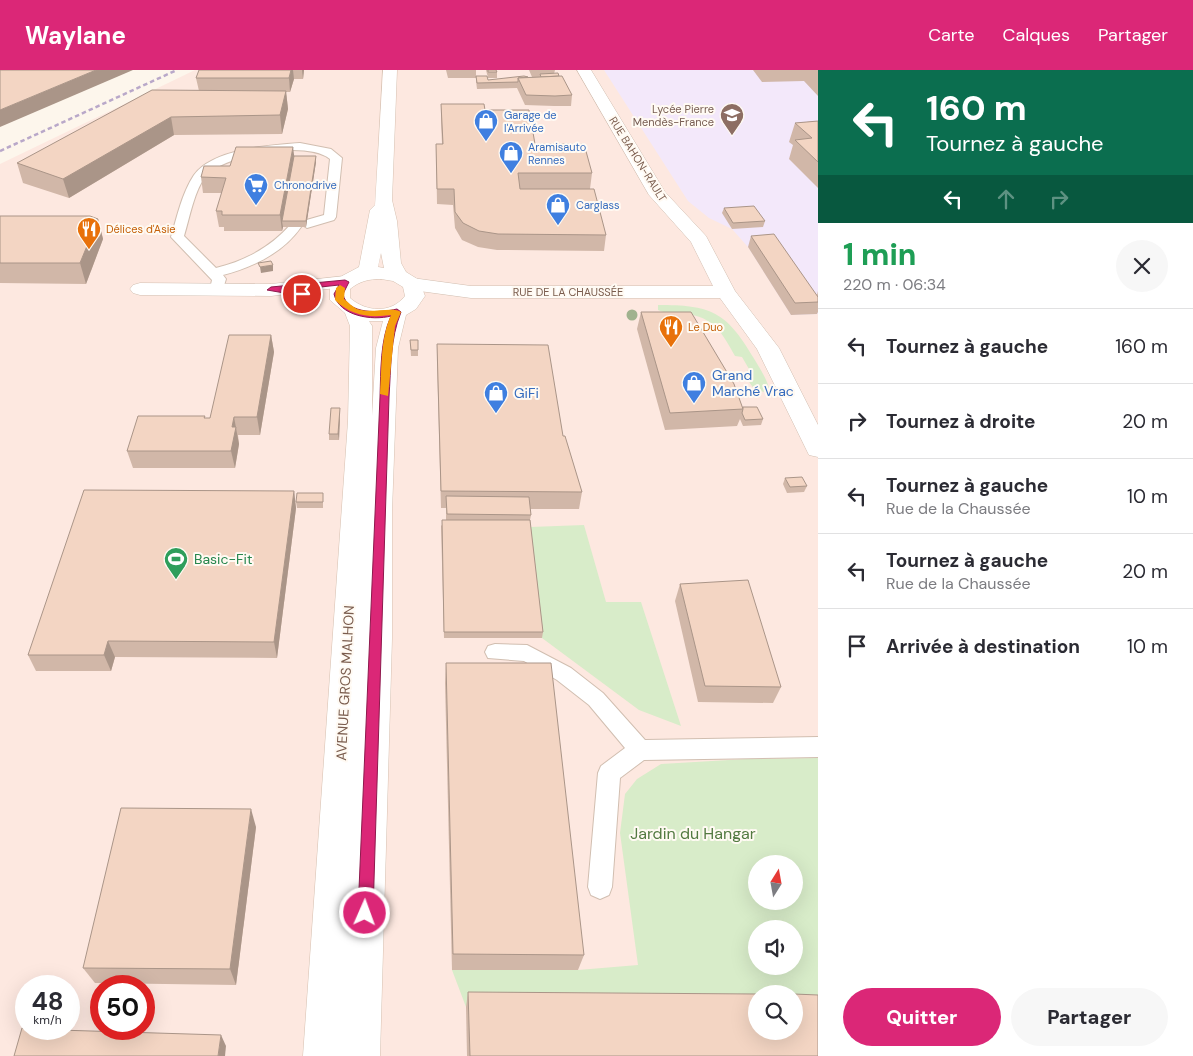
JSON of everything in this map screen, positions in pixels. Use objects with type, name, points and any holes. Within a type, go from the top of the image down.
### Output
[{"type":"main road","points":[[350,292],[368,269],[376,220],[383,200],[390,70]]},
{"type":"main road","name":"RUE BAHON-RAULT","points":[[584,70],[658,195],[699,240],[726,292],[768,348],[818,449]]},
{"type":"main road","points":[[383,200],[388,221],[392,263],[402,291]]},
{"type":"main road","points":[[140,289],[215,281],[271,290],[350,292],[381,273],[402,291]]},
{"type":"main road","points":[[350,292],[375,315],[402,291]]},
{"type":"main road","name":"RUE DE LA CHAUSSÉE","points":[[402,291],[726,292]]},
{"type":"main road","name":"AVENUE GROS MALHON","points":[[360,1056],[379,511],[387,348],[391,326],[402,291]]},
{"type":"main road","name":"AVENUE GROS MALHON","points":[[323,1056],[360,421],[361,326],[350,292]]},
{"type":"lane","points":[[306,162],[308,148]]},
{"type":"lane","points":[[308,148],[326,151],[336,158],[330,217],[301,225],[285,240],[215,281],[177,237],[201,174],[211,165],[225,159],[274,149],[308,148]]},
{"type":"lane","points":[[495,652],[527,653],[564,674],[596,699],[640,750]]},
{"type":"lane","points":[[600,887],[609,773],[640,750],[818,747]]},
{"type":"shaded area","points":[[195,70],[818,70],[818,1056],[0,1056],[0,164]]},
{"type":"shaded area","name":"Lycée Pierre Mendès-France","points":[[604,70],[818,70],[818,314],[791,315],[748,247],[732,229],[709,218],[688,201]]},
{"type":"green space","points":[[658,305],[676,305],[704,309],[725,320],[734,329],[763,374],[770,392],[757,390],[752,386],[745,374],[749,369],[742,357],[735,356],[726,340],[710,322],[695,315],[661,311],[658,310]]},
{"type":"green space","points":[[584,525],[606,602],[641,602],[681,726],[639,710],[542,638],[530,527]]},
{"type":"green space","name":"Jardin du Hangar","points":[[818,758],[818,1009],[803,1009],[803,985],[748,985],[748,1009],[466,1007],[452,970],[578,970],[638,965],[620,833],[625,794],[637,779],[661,764],[746,759]]},
{"type":"building","points":[[0,70],[96,70],[0,110]]},
{"type":"building","points":[[199,70],[291,70],[289,78],[196,78]]},
{"type":"building","points":[[488,70],[496,70],[497,72],[488,72]]},
{"type":"building","points":[[558,73],[559,76],[541,77],[540,74]]},
{"type":"building","points":[[476,76],[487,76],[488,80],[528,77],[518,78],[518,82],[477,83]]},
{"type":"building","points":[[562,76],[572,95],[526,95],[518,78]]},
{"type":"building","points":[[152,90],[286,91],[280,115],[171,117],[63,179],[17,163]]},
{"type":"building","points":[[441,104],[484,104],[485,110],[529,110],[535,144],[584,144],[592,173],[518,173],[520,189],[594,189],[606,235],[498,234],[479,231],[463,223],[455,212],[454,189],[437,189],[436,144],[443,144]]},
{"type":"building","points":[[818,121],[818,162],[795,140],[812,138],[795,123]]},
{"type":"building","name":"Chronodrive","points":[[236,147],[293,147],[280,215],[222,215],[222,211],[216,211],[226,178],[201,177],[204,166],[230,166]]},
{"type":"building","points":[[294,156],[316,156],[306,221],[282,221]]},
{"type":"building","points":[[754,206],[765,221],[733,223],[724,208]]},
{"type":"building","points":[[0,216],[90,216],[98,219],[80,263],[0,263]]},
{"type":"building","points":[[774,234],[818,297],[818,302],[795,303],[751,236]]},
{"type":"building","points":[[271,261],[273,265],[260,267],[258,263]]},
{"type":"building","points":[[641,312],[691,312],[734,384],[743,409],[670,413]]},
{"type":"building","points":[[229,335],[271,335],[257,417],[234,417],[232,427],[236,427],[231,451],[127,451],[138,416],[205,416],[204,418],[210,418]]},
{"type":"building","points":[[410,340],[418,340],[418,350],[411,350]]},
{"type":"building","name":"GiFi","points":[[437,344],[548,345],[563,436],[565,436],[582,492],[441,491]]},
{"type":"building","points":[[743,407],[757,407],[763,419],[745,420],[742,413]]},
{"type":"building","points":[[331,408],[340,408],[338,434],[329,434]]},
{"type":"building","points":[[802,477],[807,486],[790,487],[785,478]]},
{"type":"building","name":"Basic-Fit","points":[[84,490],[294,491],[274,642],[108,641],[104,655],[28,655]]},
{"type":"building","points":[[297,493],[323,493],[323,502],[296,502]]},
{"type":"building","points":[[446,496],[529,497],[531,515],[447,514]]},
{"type":"building","points":[[442,520],[530,520],[543,632],[444,632]]},
{"type":"building","points":[[748,580],[781,687],[705,686],[680,584]]},
{"type":"building","points":[[446,663],[551,663],[584,955],[453,954]]},
{"type":"building","points":[[121,808],[251,809],[230,969],[83,968]]},
{"type":"building","points":[[468,992],[748,994],[748,1040],[803,1040],[803,994],[818,995],[818,1056],[470,1056]]},
{"type":"building","points":[[80,1031],[90,1031],[90,1040],[155,1040],[155,1033],[221,1035],[218,1056],[14,1056],[19,1040],[80,1040]]},
{"type":"railway","points":[[0,151],[177,70]]},
{"type":"slow traffic","points":[[340,288],[338,294],[340,300],[345,306],[354,311],[375,315],[397,312],[391,326],[387,348],[385,394]]},
{"type":"place","name":"Lycée Pierre Mendès-France","points":[[732,136]]},
{"type":"place","name":"Garage de l'Arrivée","points":[[486,142]]},
{"type":"place","name":"Aramisauto Rennes","points":[[511,174]]},
{"type":"place","name":"Chronodrive","points":[[256,206]]},
{"type":"place","name":"Carglass","points":[[558,226]]},
{"type":"place","name":"Délices d'Asie","points":[[89,250]]},
{"type":"place","name":"Le Duo","points":[[671,348]]},
{"type":"place","name":"Grand Marché Vrac","points":[[694,404]]},
{"type":"place","name":"GiFi","points":[[496,414]]},
{"type":"place","name":"Basic-Fit","points":[[176,580]]},
{"type":"route","points":[[302,294],[271,290],[323,286],[345,282],[338,294],[345,306],[364,314],[375,315],[397,312],[391,326],[387,348],[379,511],[365,913]]}]
